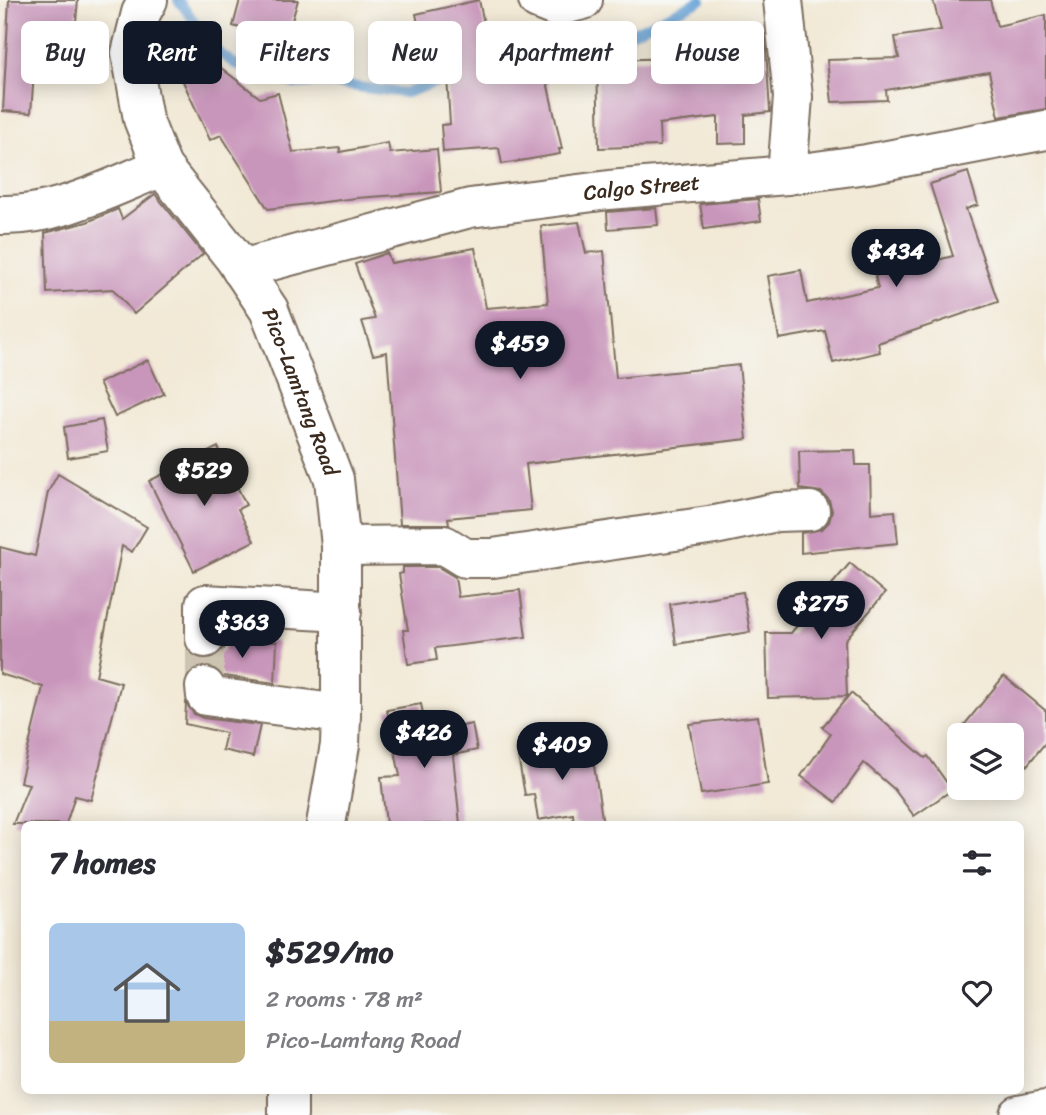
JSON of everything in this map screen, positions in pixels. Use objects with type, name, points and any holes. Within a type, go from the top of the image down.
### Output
[{"type":"street","points":[[538,0],[555,7],[583,0]]},
{"type":"street","points":[[783,0],[793,97],[787,175]]},
{"type":"street","name":"Pico-Lamtang Road","points":[[144,7],[131,53],[142,119],[162,167],[241,269],[269,310],[330,468],[341,546],[341,714],[340,744],[327,821]]},
{"type":"street","name":"Calgo Street","points":[[241,269],[470,208],[609,190],[787,175],[867,164],[1046,130]]},
{"type":"street","points":[[0,215],[19,216],[64,206],[162,167]]},
{"type":"street","points":[[341,546],[444,545],[465,558],[493,558],[715,525],[777,512],[810,511]]},
{"type":"street","points":[[205,638],[205,604],[342,612]]},
{"type":"street","points":[[205,687],[206,696],[341,714]]},
{"type":"street","points":[[288,1094],[288,1115]]},
{"type":"street","points":[[1019,1115],[1046,1110]]},
{"type":"building","points":[[9,0],[78,0],[76,21],[21,21],[21,84],[33,84],[31,113],[3,111]]},
{"type":"building","points":[[240,0],[298,0],[292,21],[236,21],[236,27],[233,26]]},
{"type":"building","points":[[479,0],[484,21],[476,21],[476,84],[548,84],[562,149],[559,149],[560,154],[502,164],[499,148],[443,152],[441,125],[450,124],[447,84],[462,84],[462,21],[418,21],[416,14]]},
{"type":"building","points":[[933,0],[990,0],[997,26],[1046,15],[1046,109],[999,117],[989,72],[886,90],[887,100],[832,102],[827,60],[899,58],[895,37],[941,30]]},
{"type":"building","points":[[764,34],[770,112],[745,115],[745,143],[718,144],[718,117],[659,124],[660,146],[599,148],[598,84],[637,84],[637,59],[651,59],[651,84],[764,84]]},
{"type":"building","points":[[222,69],[236,79],[236,84],[242,84],[260,98],[278,93],[293,152],[340,148],[340,152],[388,143],[390,153],[437,149],[441,192],[356,198],[268,209],[221,135],[210,140],[184,84],[222,84]]},
{"type":"building","points":[[968,172],[978,205],[966,209],[998,302],[878,343],[880,352],[833,363],[825,331],[779,339],[768,276],[801,270],[807,303],[878,288],[875,276],[953,256],[930,184]]},
{"type":"building","points":[[155,194],[203,254],[134,314],[113,289],[47,293],[45,233],[87,222],[118,209],[122,219]]},
{"type":"building","points":[[758,199],[761,221],[704,229],[700,204]]},
{"type":"building","points":[[656,208],[658,225],[608,229],[607,212]]},
{"type":"building","points":[[579,222],[586,253],[604,251],[616,378],[739,365],[747,439],[526,464],[531,510],[448,518],[449,524],[400,524],[387,352],[373,355],[362,321],[375,319],[355,264],[387,253],[391,263],[475,248],[486,308],[548,303],[541,226]]},
{"type":"building","points":[[148,360],[164,394],[115,417],[99,383]]},
{"type":"building","points":[[102,420],[108,451],[68,458],[64,427]]},
{"type":"building","points":[[218,447],[246,505],[238,509],[254,541],[194,571],[149,481]]},
{"type":"building","points":[[855,450],[856,465],[870,465],[871,513],[895,511],[898,543],[801,553],[801,533],[822,529],[829,522],[832,511],[829,500],[821,492],[800,489],[799,451]]},
{"type":"building","points":[[58,474],[147,527],[132,552],[122,546],[96,676],[121,683],[91,800],[75,796],[67,821],[21,821],[21,824],[13,824],[29,784],[20,782],[43,687],[0,674],[0,547],[35,556],[48,492]]},
{"type":"building","points":[[850,563],[885,593],[845,640],[847,696],[768,698],[766,633],[791,633]]},
{"type":"building","points":[[403,567],[438,567],[455,577],[458,597],[520,590],[526,637],[435,648],[437,660],[408,664],[403,630],[408,630],[399,574],[403,573]]},
{"type":"building","points":[[743,592],[750,632],[676,644],[670,604]]},
{"type":"building","points":[[227,639],[277,642],[275,683],[224,676],[214,667],[203,665],[193,669],[187,676],[188,651],[204,660],[215,657],[224,649]]},
{"type":"building","points":[[1004,676],[1046,711],[1046,742],[1024,769],[1024,723],[966,723]]},
{"type":"building","points":[[851,693],[925,758],[928,756],[947,783],[947,793],[914,816],[894,789],[864,763],[836,802],[801,776],[831,734],[822,727]]},
{"type":"building","points":[[186,703],[194,714],[203,718],[260,725],[253,757],[222,750],[226,733],[185,724]]},
{"type":"building","points":[[421,704],[427,733],[472,724],[477,750],[453,755],[460,821],[386,821],[381,777],[400,776],[387,710]]},
{"type":"building","points":[[758,716],[768,784],[701,794],[689,724]]},
{"type":"building","points":[[590,740],[603,821],[574,821],[573,814],[538,820],[534,794],[525,795],[517,751]]},
{"type":"waterway","points":[[178,0],[217,51],[235,64],[295,84],[318,82],[406,93],[432,84]]},
{"type":"waterway","points":[[637,30],[701,0]]},
{"type":"tunnel","points":[[205,638],[205,687]]}]
